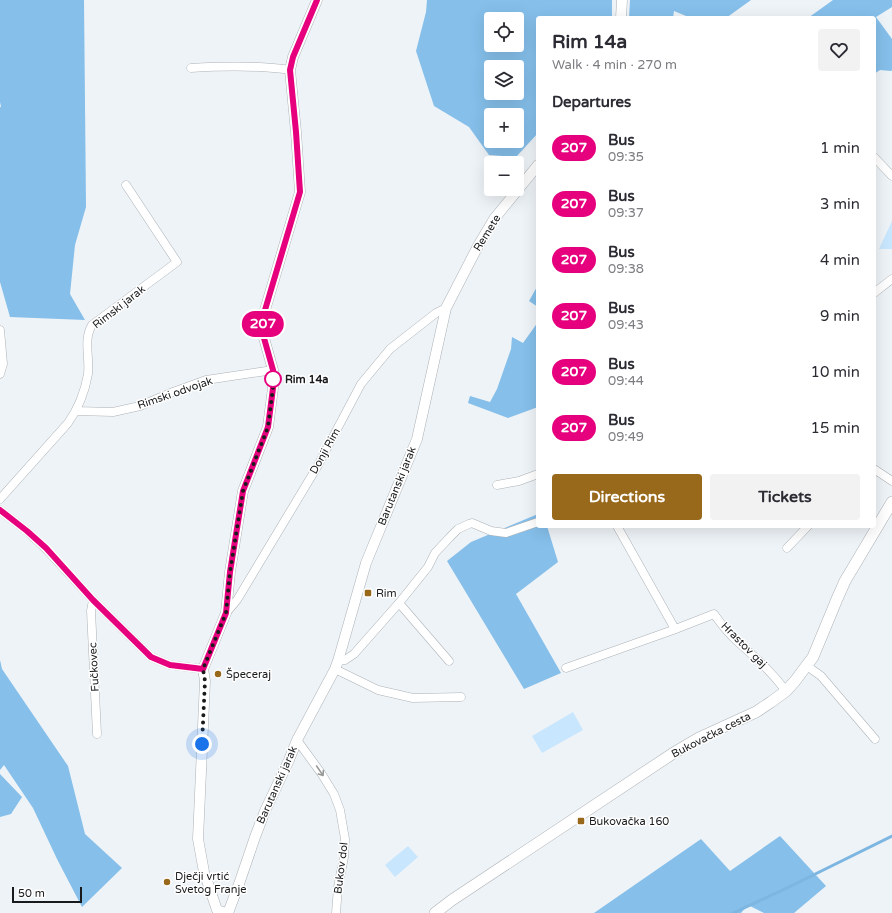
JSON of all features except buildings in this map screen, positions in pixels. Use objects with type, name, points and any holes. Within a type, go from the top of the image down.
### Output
[{"type":"main road","name":"Bukovačka cesta","points":[[435,913],[452,900],[666,758],[699,738],[756,712],[786,691],[813,657],[845,582],[892,502]]},
{"type":"street","points":[[227,913],[217,910],[204,872],[198,839],[205,681],[203,669],[226,613],[230,572],[243,491],[268,427],[273,388],[273,370],[262,331],[265,310],[300,192],[290,70],[293,57],[317,0]]},
{"type":"street","points":[[621,16],[622,0]]},
{"type":"street","points":[[191,68],[234,66],[274,67],[290,70]]},
{"type":"street","points":[[876,159],[892,176]]},
{"type":"street","name":"Remete","points":[[446,308],[478,246],[494,219],[536,167]]},
{"type":"street","name":"Rimski jarak","points":[[0,499],[68,423],[76,411],[83,394],[88,374],[88,332],[92,325],[177,262],[126,185]]},
{"type":"street","points":[[876,291],[892,278]]},
{"type":"street","name":"Donji Rim","points":[[226,613],[237,600],[313,474],[361,384],[390,349],[436,313],[446,308]]},
{"type":"street","name":"Barutanski jarak","points":[[227,913],[239,884],[262,817],[297,740],[336,665],[366,564],[417,439],[446,308]]},
{"type":"street","points":[[0,330],[2,364],[0,374]]},
{"type":"street","name":"Rimski odvojak","points":[[76,411],[113,412],[140,406],[206,380],[273,370]]},
{"type":"street","points":[[876,470],[892,481]]},
{"type":"street","points":[[497,485],[519,481],[536,475]]},
{"type":"street","points":[[0,510],[46,548],[93,600],[151,657],[170,665],[203,669]]},
{"type":"street","points":[[336,665],[354,654],[399,603],[428,567],[435,553],[458,529],[472,523],[491,531],[506,533],[536,523]]},
{"type":"street","points":[[619,528],[675,629]]},
{"type":"street","points":[[787,548],[806,528]]},
{"type":"street","name":"Fučkovec","points":[[93,600],[91,611],[97,734]]},
{"type":"street","points":[[399,603],[449,661]]},
{"type":"street","name":"Hrastov gaj","points":[[566,668],[714,614],[732,636],[766,667],[786,691]]},
{"type":"street","points":[[336,665],[378,690],[413,698],[461,697]]},
{"type":"street","points":[[807,666],[821,676],[875,739]]},
{"type":"street","name":"Bukov dol","points":[[297,740],[334,794],[340,810],[345,839],[336,913]]},
{"type":"shaded area","points":[[0,0],[84,0],[86,207],[75,245],[70,294],[85,320],[10,317],[0,282]]},
{"type":"shaded area","points":[[427,0],[612,0],[612,16],[536,16],[536,135],[517,156],[489,155],[484,148],[469,127],[434,106],[416,51],[426,12]]},
{"type":"shaded area","points":[[630,0],[751,0],[729,16],[686,16],[674,11],[673,16],[629,16]]},
{"type":"shaded area","points":[[833,0],[892,0],[892,7],[876,17],[811,16]]},
{"type":"shaded area","points":[[876,17],[892,39],[892,70],[880,70],[876,73]]},
{"type":"shaded area","points":[[892,221],[892,249],[879,249]]},
{"type":"shaded area","points":[[536,289],[536,306],[529,301]]},
{"type":"shaded area","points":[[536,325],[536,408],[508,418],[468,403],[470,396],[490,402],[497,389],[511,349],[512,337],[523,343]]},
{"type":"shaded area","points":[[536,515],[536,528],[548,528],[558,562],[516,594],[561,673],[524,689],[447,561],[471,542]]},
{"type":"shaded area","points":[[0,660],[2,669],[68,766],[85,834],[122,868],[82,907],[33,808],[4,765],[0,770]]},
{"type":"shaded area","points":[[573,712],[583,730],[542,753],[532,736]]},
{"type":"shaded area","points":[[0,774],[22,797],[11,814],[0,817]]},
{"type":"shaded area","points":[[780,836],[826,886],[794,913],[764,913],[748,905],[741,913],[594,913],[701,839],[730,871]]},
{"type":"shaded area","points":[[408,846],[418,857],[395,877],[385,865]]},
{"type":"waterway","points":[[733,913],[892,836]]},
{"type":"bus line","name":"207","points":[[0,510],[46,548],[93,600],[151,657],[170,665],[203,669],[226,613],[230,572],[243,491],[268,427],[273,388],[273,370],[262,331],[265,310],[300,192],[290,70],[293,57],[317,0]]},
{"type":"place","name":"Rim 14a","points":[[273,379]]},
{"type":"place","name":"Rim","points":[[368,593]]},
{"type":"place","name":"Špeceraj","points":[[218,674]]},
{"type":"place","name":"Bukovačka 160","points":[[581,821]]},
{"type":"place","name":"Dječji vrtić Svetog Franje","points":[[167,882]]},
{"type":"route","points":[[202,744],[205,681],[203,669],[226,613],[230,572],[243,491],[268,427],[273,379]]}]
